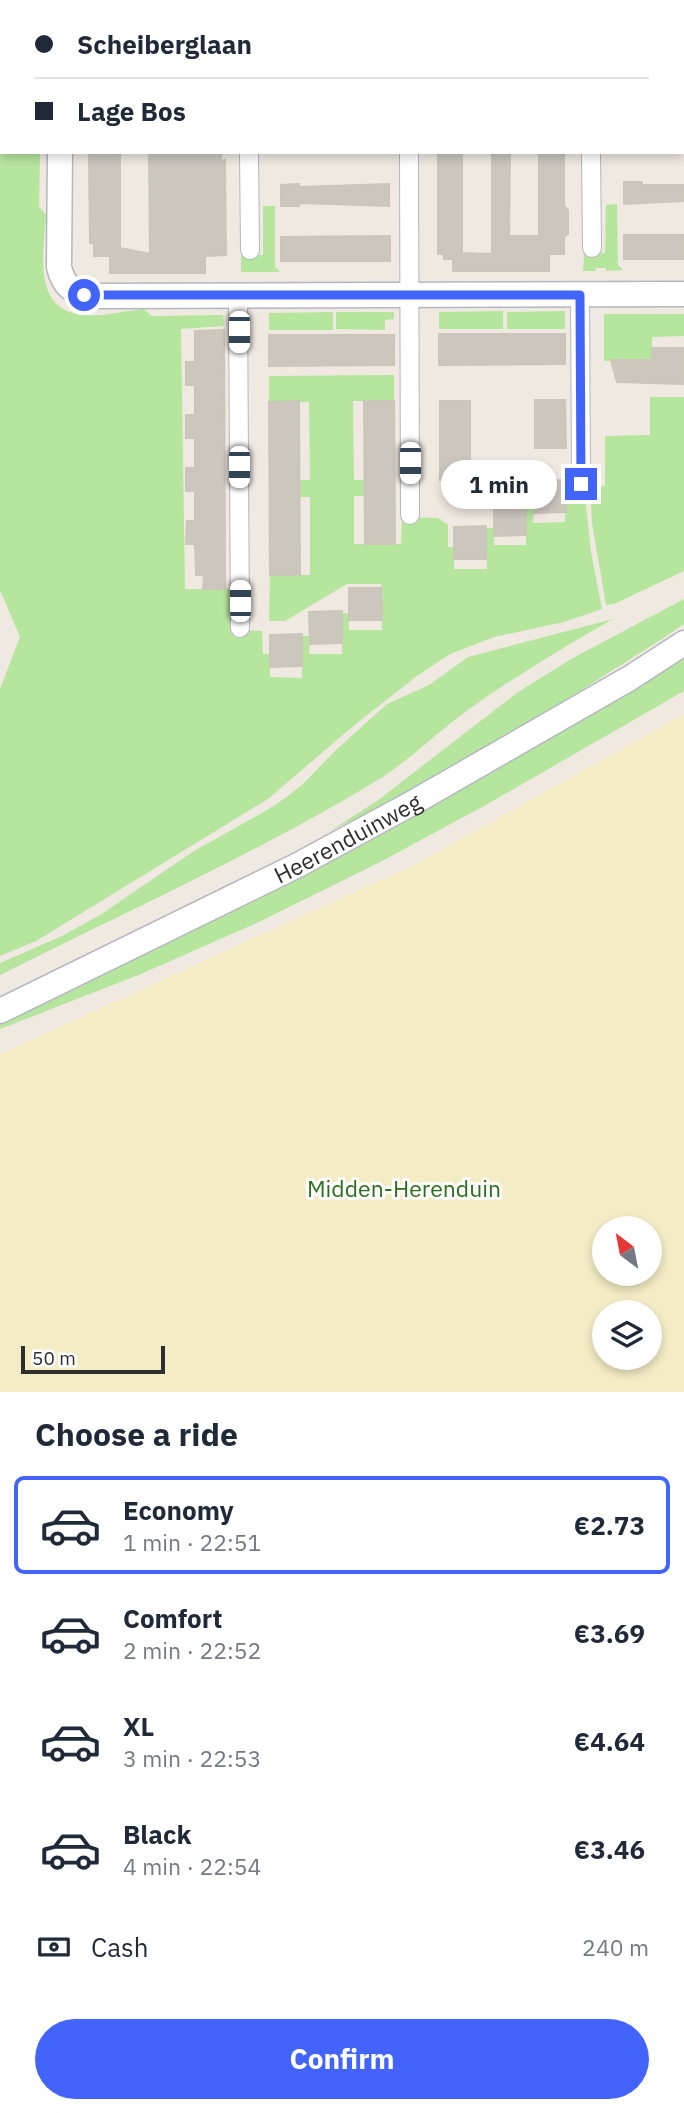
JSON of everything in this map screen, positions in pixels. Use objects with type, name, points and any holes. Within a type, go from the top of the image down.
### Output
[{"type":"street","points":[[60,154],[59,267],[66,284],[76,292],[90,296],[684,294]]},
{"type":"street","points":[[249,154],[250,250]]},
{"type":"street","points":[[410,154],[410,515]]},
{"type":"street","points":[[591,154],[592,248]]},
{"type":"street","points":[[580,295],[581,484]]},
{"type":"street","points":[[239,296],[240,628]]},
{"type":"street","name":"Heerenduinweg","points":[[0,1011],[310,858],[416,801],[630,678],[684,643]]},
{"type":"green space","points":[[0,154],[40,154],[39,207],[46,215],[44,277],[55,302],[66,311],[83,315],[105,315],[144,309],[152,316],[223,315],[224,326],[181,329],[185,589],[232,589],[231,630],[262,631],[263,654],[270,654],[270,677],[302,678],[302,636],[310,636],[309,654],[342,654],[342,613],[349,613],[349,630],[382,630],[381,584],[347,584],[285,621],[269,621],[270,575],[310,575],[310,497],[269,497],[269,480],[310,480],[309,402],[269,402],[269,376],[394,375],[394,401],[353,401],[354,480],[395,480],[395,496],[354,496],[354,544],[401,544],[402,517],[438,518],[448,525],[448,547],[454,547],[454,569],[487,569],[486,528],[494,528],[494,545],[526,545],[526,505],[534,505],[533,523],[565,522],[566,487],[584,487],[591,552],[602,609],[564,622],[494,637],[450,654],[358,722],[268,799],[36,941],[0,956],[0,689],[20,637],[0,590]]},
{"type":"green space","points":[[617,204],[618,265],[623,270],[606,271],[606,268],[596,268],[595,271],[583,271],[584,254],[605,253],[606,205]]},
{"type":"green space","points":[[263,206],[275,206],[275,267],[280,272],[241,272],[241,255],[263,255]]},
{"type":"green space","points":[[503,311],[503,329],[439,329],[439,312]]},
{"type":"green space","points":[[565,311],[565,329],[507,329],[507,312]]},
{"type":"green space","points":[[333,312],[333,330],[269,330],[269,313]]},
{"type":"green space","points":[[336,312],[394,312],[394,319],[385,320],[385,330],[336,329]]},
{"type":"green space","points":[[604,314],[684,314],[684,336],[652,337],[652,360],[604,361]]},
{"type":"green space","points":[[650,397],[684,397],[684,571],[614,604],[606,605],[592,523],[590,487],[605,486],[605,436],[650,435]]},
{"type":"green space","points":[[684,599],[684,624],[665,637],[496,744],[414,790],[330,831],[377,801],[518,692],[573,658]]},
{"type":"green space","points":[[613,619],[487,697],[373,783],[235,859],[0,975],[0,963],[62,936],[100,915],[194,851],[274,806],[301,786],[387,704],[429,685],[468,657]]},
{"type":"green space","points":[[684,655],[684,691],[484,806],[380,862],[261,921],[141,974],[0,1029],[0,1019],[261,891],[433,802],[602,706]]},
{"type":"sand","name":"Midden-Herenduin","points":[[684,714],[684,1392],[0,1392],[0,1054],[418,863]]},
{"type":"building","points":[[89,154],[120,154],[120,248],[150,254],[149,154],[221,154],[221,161],[225,160],[226,255],[205,256],[205,273],[110,273],[110,256],[94,256],[94,244],[90,243]]},
{"type":"building","points":[[438,154],[462,154],[462,253],[492,254],[492,154],[510,154],[509,236],[539,236],[539,154],[564,154],[564,206],[568,210],[568,234],[564,237],[564,254],[549,254],[549,271],[453,271],[453,259],[444,259],[444,254],[438,254]]},
{"type":"building","points":[[624,182],[684,185],[684,201],[624,204]]},
{"type":"building","points":[[299,184],[299,187],[389,184],[389,206],[299,203],[299,206],[281,206],[281,185]]},
{"type":"building","points":[[624,235],[684,235],[684,259],[624,259]]},
{"type":"building","points":[[390,236],[390,261],[281,261],[281,237]]},
{"type":"building","points":[[224,330],[225,589],[203,589],[204,575],[196,575],[195,544],[186,544],[187,521],[195,521],[195,491],[186,491],[186,468],[195,468],[195,438],[186,438],[186,415],[195,415],[195,385],[186,385],[186,362],[195,362],[195,331]]},
{"type":"building","points":[[439,334],[565,334],[565,364],[439,365]]},
{"type":"building","points":[[269,335],[394,335],[394,365],[269,366]]},
{"type":"building","points":[[652,348],[684,348],[684,384],[617,382],[611,360],[652,360]]},
{"type":"building","points":[[535,400],[565,400],[566,448],[535,448]]},
{"type":"building","points":[[299,401],[300,575],[270,575],[269,402]]},
{"type":"building","points":[[364,401],[394,401],[395,544],[365,544]]},
{"type":"building","points":[[440,401],[470,401],[470,479],[440,480]]},
{"type":"building","points":[[566,480],[566,512],[534,513],[533,481]]},
{"type":"building","points":[[526,503],[526,535],[494,536],[494,504]]},
{"type":"building","points":[[486,526],[486,559],[454,559],[454,527]]},
{"type":"building","points":[[349,588],[381,588],[382,620],[349,620]]},
{"type":"building","points":[[342,611],[342,643],[310,644],[309,612]]},
{"type":"building","points":[[302,634],[302,666],[270,667],[270,635]]},
{"type":"route","points":[[84,295],[580,295],[581,484]]}]
